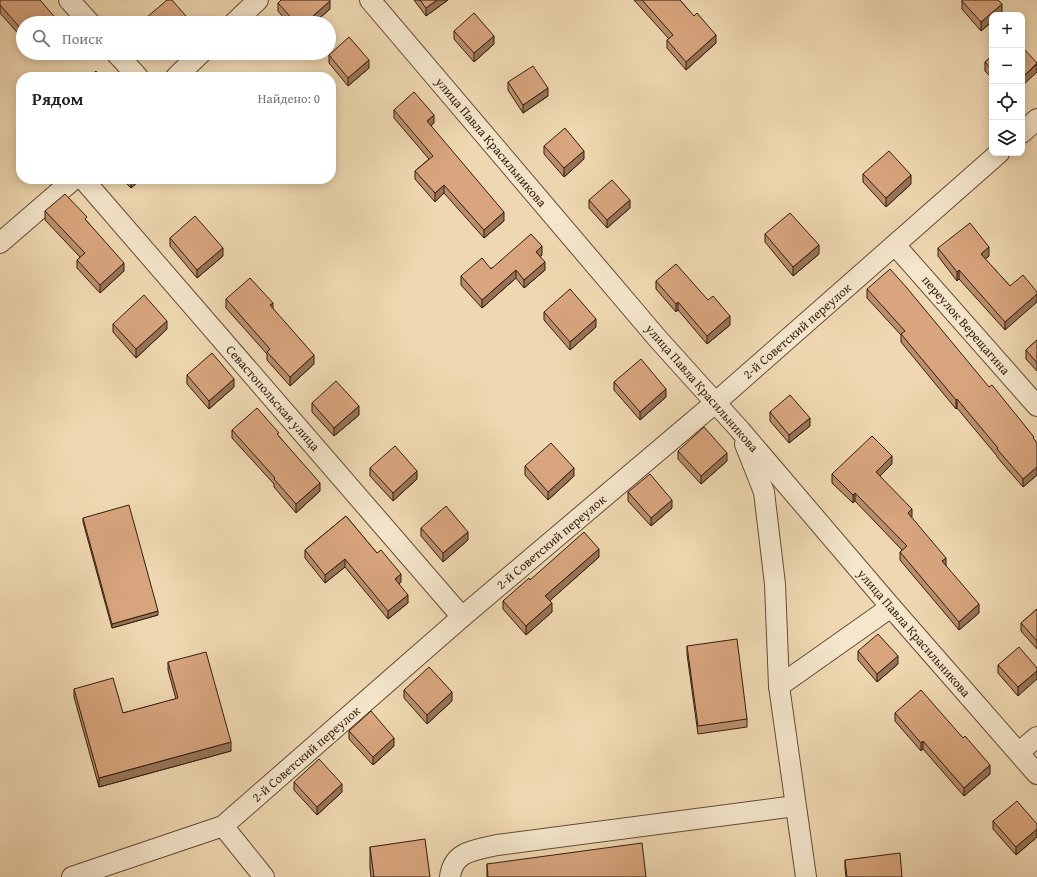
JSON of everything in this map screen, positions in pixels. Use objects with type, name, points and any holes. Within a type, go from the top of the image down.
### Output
[{"type":"street","points":[[69,0],[84,16]]},
{"type":"street","points":[[241,16],[258,0]]},
{"type":"street","name":"улица Павла Красильникова","points":[[370,0],[658,339],[740,430],[891,607],[1037,774]]},
{"type":"street","points":[[122,60],[133,72]]},
{"type":"street","points":[[181,72],[194,60]]},
{"type":"street","points":[[1025,130],[1037,120]]},
{"type":"street","name":"2-й Советский переулок","points":[[72,877],[223,826],[462,617],[715,403],[996,156]]},
{"type":"street","points":[[0,243],[68,184]]},
{"type":"street","name":"Севастопольская улица","points":[[87,184],[462,617]]},
{"type":"street","name":"переулок Верещагина","points":[[895,245],[1037,406]]},
{"type":"street","points":[[740,430],[764,492],[775,584],[779,686],[806,877]]},
{"type":"street","points":[[779,686],[891,607]]},
{"type":"street","points":[[1019,752],[1037,737]]},
{"type":"street","points":[[450,877],[451,869],[457,859],[463,854],[497,845],[795,806]]},
{"type":"street","points":[[223,826],[264,877]]},
{"type":"building","points":[[0,0],[40,0],[54,16],[16,16],[16,23],[0,5]]},
{"type":"building","points":[[167,0],[172,0],[186,16],[148,16]]},
{"type":"building","points":[[281,0],[330,0],[313,16],[290,16],[278,3]]},
{"type":"building","points":[[420,0],[437,0],[426,8]]},
{"type":"building","points":[[642,0],[680,0],[694,16],[697,13],[716,35],[686,62],[667,40],[673,35]]},
{"type":"building","points":[[998,0],[1002,4],[993,12],[989,12],[989,15],[981,22],[962,1]]},
{"type":"building","points":[[474,13],[494,36],[474,53],[454,31]]},
{"type":"building","points":[[349,37],[369,60],[348,78],[333,60],[336,60],[336,49]]},
{"type":"building","points":[[1025,50],[1037,63],[1025,75]]},
{"type":"building","points":[[989,59],[989,67],[985,62]]},
{"type":"building","points":[[533,66],[548,88],[523,105],[508,82]]},
{"type":"building","points":[[414,92],[434,115],[427,121],[504,212],[484,230],[444,185],[435,193],[415,171],[433,156],[394,110]]},
{"type":"building","points":[[565,128],[584,151],[564,168],[544,146]]},
{"type":"building","points":[[889,151],[911,175],[886,198],[863,174]]},
{"type":"building","points":[[612,180],[630,200],[607,220],[589,200]]},
{"type":"building","points":[[65,194],[87,217],[85,219],[124,263],[100,285],[77,260],[85,253],[45,211]]},
{"type":"building","points":[[790,213],[819,245],[793,267],[765,234]]},
{"type":"building","points":[[195,216],[223,248],[197,270],[170,238]]},
{"type":"building","points":[[970,223],[989,247],[981,254],[1010,286],[1023,275],[1037,292],[1037,294],[1005,322],[959,270],[957,272],[938,248]]},
{"type":"building","points":[[531,234],[542,246],[536,252],[545,262],[524,280],[516,270],[482,300],[461,276],[482,258],[491,269]]},
{"type":"building","points":[[676,264],[708,300],[713,296],[730,316],[707,336],[678,302],[676,304],[656,281]]},
{"type":"building","points":[[890,269],[989,387],[992,385],[1034,437],[1033,438],[1037,443],[1037,467],[1023,479],[901,334],[905,331],[867,289]]},
{"type":"building","points":[[250,278],[273,303],[270,305],[314,355],[290,377],[267,352],[270,349],[226,299]]},
{"type":"building","points":[[570,289],[596,319],[570,342],[544,312]]},
{"type":"building","points":[[144,295],[167,321],[136,349],[113,324]]},
{"type":"building","points":[[1037,340],[1037,363],[1026,350]]},
{"type":"building","points":[[212,353],[234,379],[209,401],[187,375]]},
{"type":"building","points":[[641,359],[666,389],[640,412],[614,382]]},
{"type":"building","points":[[336,381],[359,406],[334,428],[312,403]]},
{"type":"building","points":[[790,395],[810,418],[789,435],[770,412]]},
{"type":"building","points":[[257,408],[279,433],[277,434],[320,483],[296,504],[232,430]]},
{"type":"building","points":[[704,427],[727,453],[701,476],[678,451]]},
{"type":"building","points":[[872,436],[892,456],[876,472],[912,509],[908,513],[946,558],[942,561],[979,604],[959,622],[900,552],[907,546],[855,493],[853,495],[832,474]]},
{"type":"building","points":[[551,443],[574,468],[548,492],[525,466]]},
{"type":"building","points":[[395,446],[417,471],[393,493],[370,468]]},
{"type":"building","points":[[650,474],[672,500],[651,518],[628,492]]},
{"type":"building","points":[[129,505],[158,611],[112,624],[83,518]]},
{"type":"building","points":[[446,506],[468,532],[443,553],[421,528]]},
{"type":"building","points":[[346,516],[377,553],[381,550],[401,574],[395,579],[408,595],[388,611],[345,559],[325,575],[305,550]]},
{"type":"building","points":[[584,532],[599,549],[545,596],[552,603],[526,626],[503,601],[529,578],[530,580]]},
{"type":"building","points":[[1037,609],[1037,641],[1021,623]]},
{"type":"building","points":[[878,634],[898,656],[877,674],[858,651]]},
{"type":"building","points":[[737,639],[747,719],[698,726],[687,646]]},
{"type":"building","points":[[1019,647],[1037,668],[1037,671],[1018,687],[998,665]]},
{"type":"building","points":[[206,652],[231,742],[99,778],[74,689],[113,678],[123,713],[178,698],[168,662]]},
{"type":"building","points":[[429,667],[452,692],[427,715],[404,690]]},
{"type":"building","points":[[921,690],[963,738],[965,736],[990,765],[964,788],[923,741],[921,743],[895,713]]},
{"type":"building","points":[[371,711],[394,738],[373,757],[349,731]]},
{"type":"building","points":[[319,759],[342,784],[317,807],[294,782]]},
{"type":"building","points":[[1017,801],[1037,824],[1037,829],[1016,847],[993,821]]},
{"type":"building","points":[[425,839],[430,877],[374,877],[370,847]]},
{"type":"building","points":[[642,843],[646,877],[488,877],[487,864]]},
{"type":"building","points":[[900,853],[902,877],[847,877],[845,860]]}]
